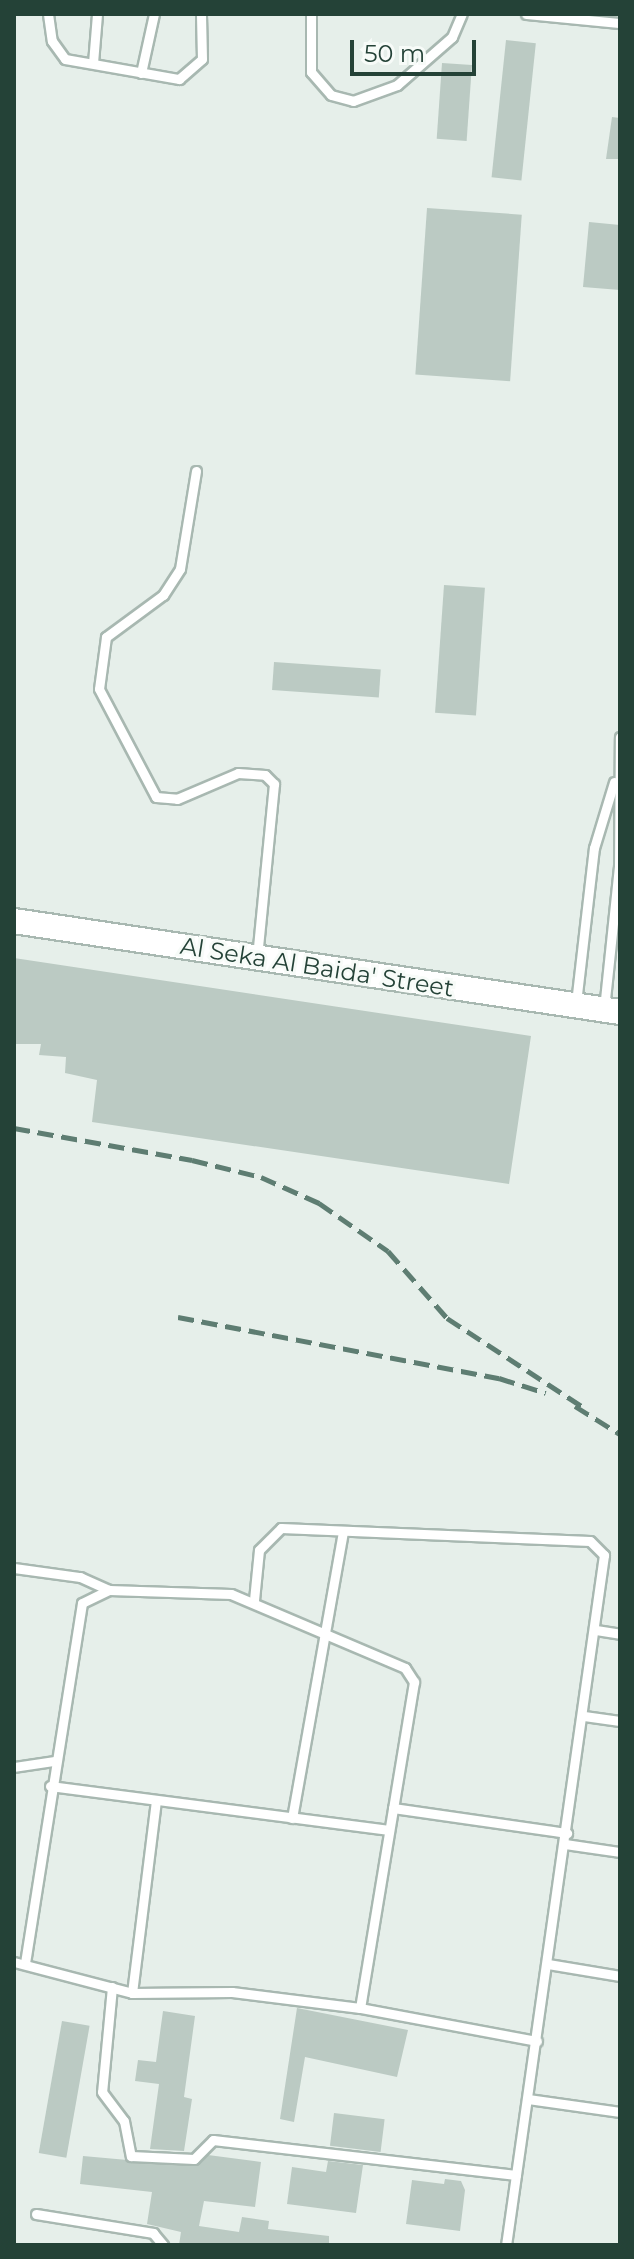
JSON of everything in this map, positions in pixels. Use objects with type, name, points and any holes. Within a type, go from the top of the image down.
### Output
[{"type":"street","name":"Al Seka Al Baida' Street","points":[[14,921],[612,1011]]},
{"type":"lane","points":[[48,14],[58,53],[93,63],[179,79],[196,70],[203,46],[201,14]]},
{"type":"lane","points":[[93,63],[97,14]]},
{"type":"lane","points":[[141,73],[154,14]]},
{"type":"lane","points":[[311,14],[311,72],[331,95],[353,101],[397,85],[452,37],[462,14]]},
{"type":"lane","points":[[526,14],[620,23]]},
{"type":"lane","points":[[196,471],[180,569],[163,595],[106,637],[99,689],[156,797],[177,799],[238,773],[265,775],[274,784],[257,958]]},
{"type":"lane","points":[[612,1011],[619,867],[616,779],[620,737]]},
{"type":"lane","points":[[575,1006],[594,848],[616,779]]},
{"type":"lane","points":[[292,1818],[343,1531]]},
{"type":"lane","points":[[254,1600],[259,1550],[272,1532],[343,1531],[590,1541],[606,1565],[506,2245]]},
{"type":"lane","points":[[14,1568],[80,1577],[109,1590],[254,1600],[324,1637],[411,1674],[414,1691],[360,2008]]},
{"type":"lane","points":[[25,1963],[78,1613],[90,1597],[109,1590]]},
{"type":"lane","points":[[596,1630],[620,1634]]},
{"type":"lane","points":[[584,1716],[620,1721]]},
{"type":"lane","points":[[14,1767],[54,1761]]},
{"type":"lane","points":[[50,1786],[389,1830]]},
{"type":"lane","points":[[132,1993],[156,1800]]},
{"type":"lane","points":[[393,1808],[566,1839],[620,1852]]},
{"type":"lane","points":[[14,1962],[132,1993],[232,1992],[360,2008],[537,2041]]},
{"type":"lane","points":[[548,1964],[620,1976]]},
{"type":"lane","points":[[112,1987],[102,2092],[124,2121],[128,2154],[194,2159],[213,2140],[516,2175]]},
{"type":"lane","points":[[528,2099],[620,2112]]},
{"type":"lane","points":[[36,2214],[153,2233],[163,2245]]},
{"type":"building","points":[[506,40],[536,43],[521,180],[492,177]]},
{"type":"building","points":[[442,63],[472,65],[467,141],[437,139]]},
{"type":"building","points":[[612,117],[620,118],[620,159],[606,159]]},
{"type":"building","points":[[427,208],[522,215],[510,381],[415,375]]},
{"type":"building","points":[[589,222],[620,225],[620,290],[583,287]]},
{"type":"building","points":[[444,585],[485,588],[476,716],[435,713]]},
{"type":"building","points":[[274,662],[381,669],[379,697],[272,690]]},
{"type":"building","points":[[14,958],[531,1036],[509,1184],[92,1122],[97,1080],[65,1073],[66,1057],[39,1055],[41,1044],[14,1044]]},
{"type":"building","points":[[297,2008],[408,2030],[397,2077],[305,2057],[294,2122],[280,2119]]},
{"type":"building","points":[[163,2011],[195,2016],[184,2097],[192,2099],[184,2151],[150,2149],[159,2084],[135,2081],[138,2060],[156,2062]]},
{"type":"building","points":[[62,2021],[90,2026],[66,2158],[39,2153]]},
{"type":"building","points":[[334,2113],[385,2119],[381,2152],[330,2146]]},
{"type":"building","points":[[208,2155],[261,2162],[255,2207],[204,2201],[199,2226],[239,2232],[242,2217],[269,2221],[268,2229],[329,2236],[329,2245],[179,2245],[181,2232],[147,2224],[152,2192],[80,2184],[83,2156],[194,2166]]},
{"type":"building","points":[[328,2161],[363,2165],[356,2213],[287,2204],[292,2167],[326,2172]]},
{"type":"building","points":[[445,2179],[461,2181],[465,2190],[460,2231],[406,2224],[412,2180],[444,2184]]},
{"type":"railway","points":[[14,1128],[192,1160],[261,1177],[319,1203],[388,1251],[447,1318],[586,1409]]},
{"type":"railway","points":[[178,1317],[499,1378],[546,1393]]},
{"type":"railway","points":[[575,1406],[620,1434]]}]
